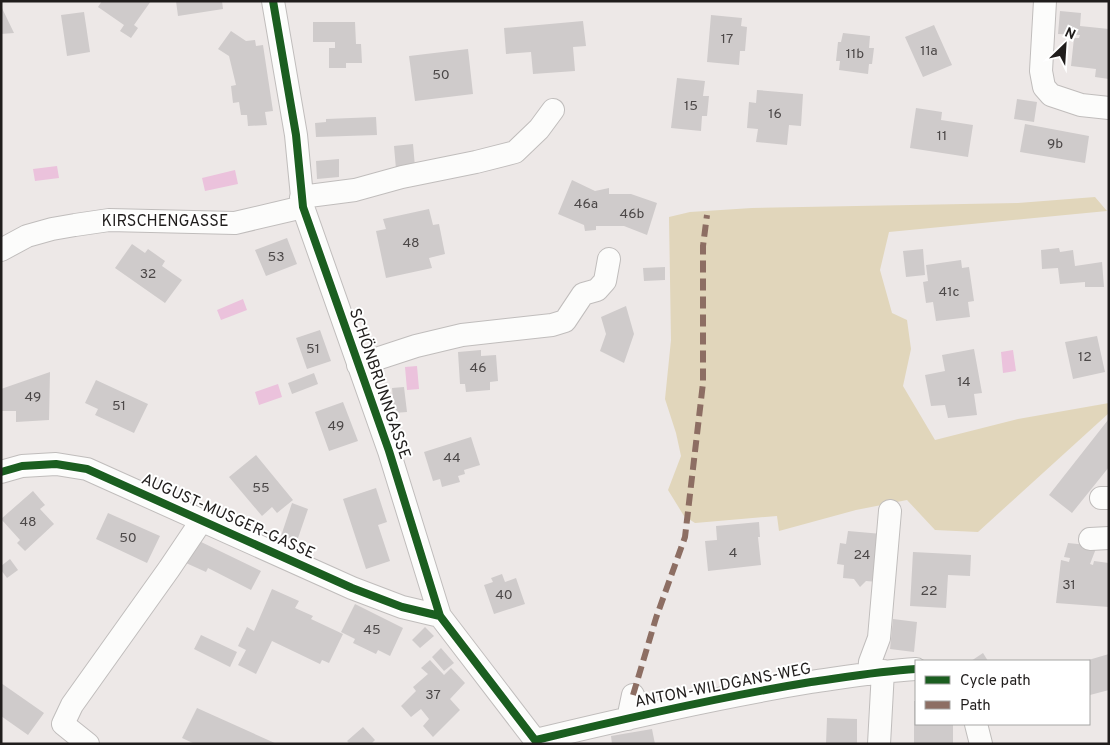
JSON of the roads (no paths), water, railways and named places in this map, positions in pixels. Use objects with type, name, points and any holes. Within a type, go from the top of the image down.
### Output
[{"type":"street","name":"SCHÖNBRUNNGASSE","points":[[273,1],[296,135],[302,202],[389,451],[440,616],[474,663],[537,742]]},
{"type":"street","points":[[1045,1],[1041,71],[1044,87],[1052,96],[1081,105],[1109,108]]},
{"type":"street","name":"KIRSCHENGASSE","points":[[1,250],[27,236],[52,229],[109,220],[235,223],[302,202],[402,177],[476,162],[515,152],[539,130],[553,110]]},
{"type":"street","points":[[358,365],[416,346],[462,335],[552,325],[565,321],[583,294],[597,290],[605,281],[609,259]]},
{"type":"street","name":"AUGUST-MUSGER-GASSE","points":[[1,472],[22,466],[56,464],[87,469],[352,588],[402,607],[440,616]]},
{"type":"street","points":[[879,744],[876,672],[870,662],[879,638],[890,511]]},
{"type":"street","points":[[88,744],[63,724],[72,705],[202,520]]},
{"type":"street","name":"ANTON-WILDGANS-WEG","points":[[537,742],[666,709],[781,687],[876,672],[915,669]]},
{"type":"street","points":[[628,719],[633,695]]},
{"type":"street","points":[[976,725],[981,744]]}]
